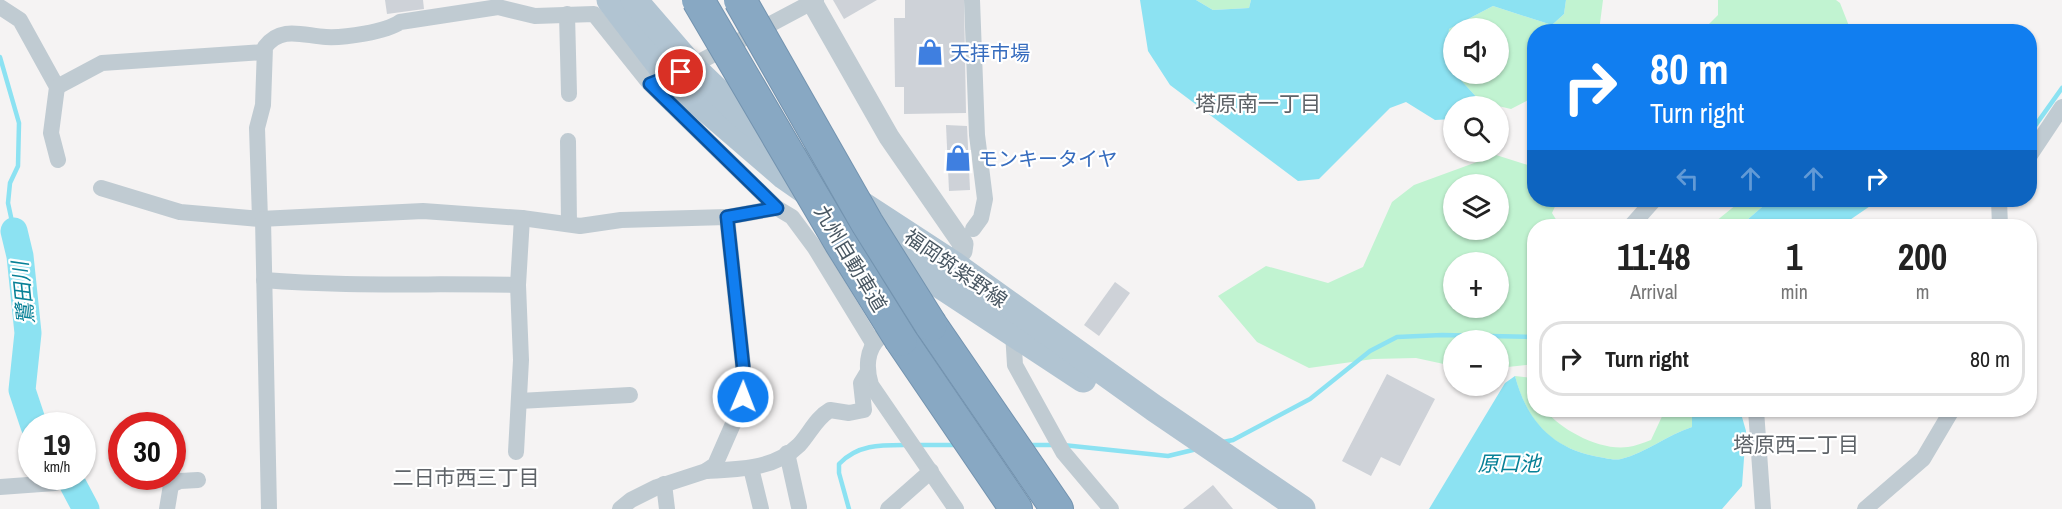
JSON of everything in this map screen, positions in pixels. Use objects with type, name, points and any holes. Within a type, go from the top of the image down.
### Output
[{"type":"highway","name":"九州自動車道","points":[[698,0],[840,242],[884,341],[1016,509]]},
{"type":"highway","name":"九州自動車道","points":[[740,0],[867,223],[931,325],[1057,509]]},
{"type":"main road","name":"福岡筑紫野線","points":[[610,0],[671,76],[742,115],[945,274],[1013,332],[1275,509]]},
{"type":"main road","name":"福岡筑紫野線","points":[[634,0],[671,76]]},
{"type":"main road","name":"福岡筑紫野線","points":[[945,274],[1154,408],[1302,509]]},
{"type":"street","points":[[972,0],[976,135],[985,199],[981,218],[973,229]]},
{"type":"street","points":[[671,76],[813,1],[889,137],[963,244],[962,251],[945,274]]},
{"type":"street","points":[[0,7],[20,20],[57,87],[51,133],[58,160]]},
{"type":"street","points":[[269,509],[264,280],[257,128],[263,105],[264,52],[269,41],[290,33],[327,37],[345,36],[393,27],[400,22],[498,7],[536,16],[594,14],[671,76],[777,208],[792,218],[884,341],[861,383],[864,410],[849,413],[830,410],[821,415],[797,447],[776,461],[751,468],[706,471],[664,484],[631,500],[620,509]]},
{"type":"street","points":[[567,14],[569,94]]},
{"type":"street","points":[[57,87],[102,63],[264,52]]},
{"type":"street","points":[[2037,144],[2062,107]]},
{"type":"street","points":[[568,141],[569,224]]},
{"type":"street","points":[[101,188],[180,212],[261,219],[423,211],[522,218],[580,226],[621,220],[727,217],[777,208]]},
{"type":"street","points":[[1636,219],[1648,207]]},
{"type":"street","points":[[706,471],[715,465],[724,448],[743,397],[743,366],[727,217]]},
{"type":"street","points":[[516,452],[521,360],[518,285],[522,218]]},
{"type":"street","points":[[264,280],[330,286],[434,283],[518,285]]},
{"type":"street","points":[[1013,332],[1015,365],[1064,452],[1111,509]]},
{"type":"street","points":[[867,372],[871,385],[956,509]]},
{"type":"street","points":[[519,401],[630,395]]},
{"type":"street","points":[[1756,417],[1763,509]]},
{"type":"street","points":[[1865,509],[1923,459],[1948,417]]},
{"type":"street","points":[[787,453],[799,507]]},
{"type":"street","points":[[751,468],[761,509]]},
{"type":"street","points":[[888,509],[931,471]]},
{"type":"street","points":[[167,509],[171,485],[180,481],[198,480]]},
{"type":"street","points":[[664,484],[667,509]]},
{"type":"street","points":[[0,487],[18,486]]},
{"type":"green space","points":[[1196,0],[1251,0],[1249,8],[1213,10]]},
{"type":"green space","points":[[1566,0],[1603,0],[1600,24],[1553,24],[1564,14]]},
{"type":"green space","points":[[1718,0],[1836,0],[1840,3],[1848,24],[1709,24],[1718,15]]},
{"type":"green space","points":[[1493,6],[1549,24],[1527,24],[1527,101],[1509,109],[1509,96],[1475,96],[1464,84],[1509,84],[1509,18],[1470,18]]},
{"type":"green space","points":[[1509,159],[1527,165],[1527,207],[1555,207],[1552,213],[1556,219],[1527,219],[1527,365],[1509,367],[1509,330],[1443,330],[1443,364],[1416,358],[1373,359],[1309,368],[1257,342],[1218,296],[1266,266],[1328,283],[1363,267],[1392,202],[1414,185],[1443,174],[1443,240],[1509,240],[1509,174],[1444,174],[1477,162],[1509,162]]},
{"type":"green space","points":[[1733,207],[1762,207],[1748,219],[1719,219]]},
{"type":"green space","points":[[1515,376],[1527,377],[1527,407],[1526,405]]},
{"type":"green space","points":[[1552,417],[1571,432],[1605,446],[1617,447],[1628,447],[1651,440],[1662,417],[1692,417],[1692,427],[1639,453],[1615,460],[1578,452],[1565,446],[1542,429],[1533,418]]},
{"type":"water","points":[[1140,0],[1196,0],[1213,10],[1249,8],[1251,0],[1566,0],[1564,14],[1553,24],[1493,6],[1470,18],[1443,18],[1443,84],[1464,84],[1475,96],[1443,96],[1443,120],[1435,120],[1406,102],[1390,108],[1319,179],[1298,181],[1170,85],[1148,51]]},
{"type":"water","points":[[1762,207],[1869,207],[1851,219],[1748,219]]},
{"type":"water","name":"原口池","points":[[1515,376],[1527,407],[1527,417],[1533,417],[1553,438],[1565,446],[1594,456],[1618,459],[1630,456],[1692,427],[1692,417],[1742,417],[1746,431],[1742,486],[1722,509],[1429,509],[1497,396],[1509,396],[1509,380]]},
{"type":"building","points":[[385,0],[423,0],[424,9],[387,14]]},
{"type":"building","points":[[833,0],[877,0],[844,19]]},
{"type":"building","name":"天拝市場","points":[[905,0],[964,0],[966,113],[904,114],[904,87],[895,87],[894,18],[905,18]]},
{"type":"building","name":"モンキータイヤ","points":[[946,125],[967,126],[970,190],[949,191]]},
{"type":"building","points":[[1115,282],[1130,293],[1099,336],[1084,325]]},
{"type":"building","points":[[1387,374],[1435,399],[1400,466],[1381,457],[1371,476],[1342,461]]},
{"type":"building","points":[[1213,485],[1233,509],[1183,509]]},
{"type":"waterway","name":"鷺田川","points":[[0,57],[19,123],[18,166],[10,183],[8,203],[14,231]]},
{"type":"waterway","points":[[2037,123],[2062,88]]},
{"type":"waterway","name":"鷺田川","points":[[14,231],[20,256],[28,333],[22,390],[29,412]]},
{"type":"waterway","points":[[1223,442],[1233,440],[1310,399],[1370,351],[1397,337],[1442,335],[1527,337]]},
{"type":"waterway","points":[[849,509],[839,473],[839,464],[846,457],[862,449],[908,445]]},
{"type":"waterway","points":[[916,445],[959,445]]},
{"type":"waterway","points":[[1027,445],[1055,445]]},
{"type":"waterway","points":[[1063,445],[1168,456],[1197,449]]},
{"type":"waterway","name":"鷺田川","points":[[76,490],[86,509]]},
{"type":"place","name":"天拝市場","points":[[930,52]]},
{"type":"place","name":"モンキータイヤ","points":[[958,158]]},
{"type":"district","name":"塔原南一丁目","points":[[1258,103]]},
{"type":"district","name":"塔原西二丁目","points":[[1796,444]]},
{"type":"district","name":"二日市西三丁目","points":[[466,477]]},
{"type":"route","points":[[681,72],[650,84],[777,208],[727,217],[743,366],[743,397]]}]
